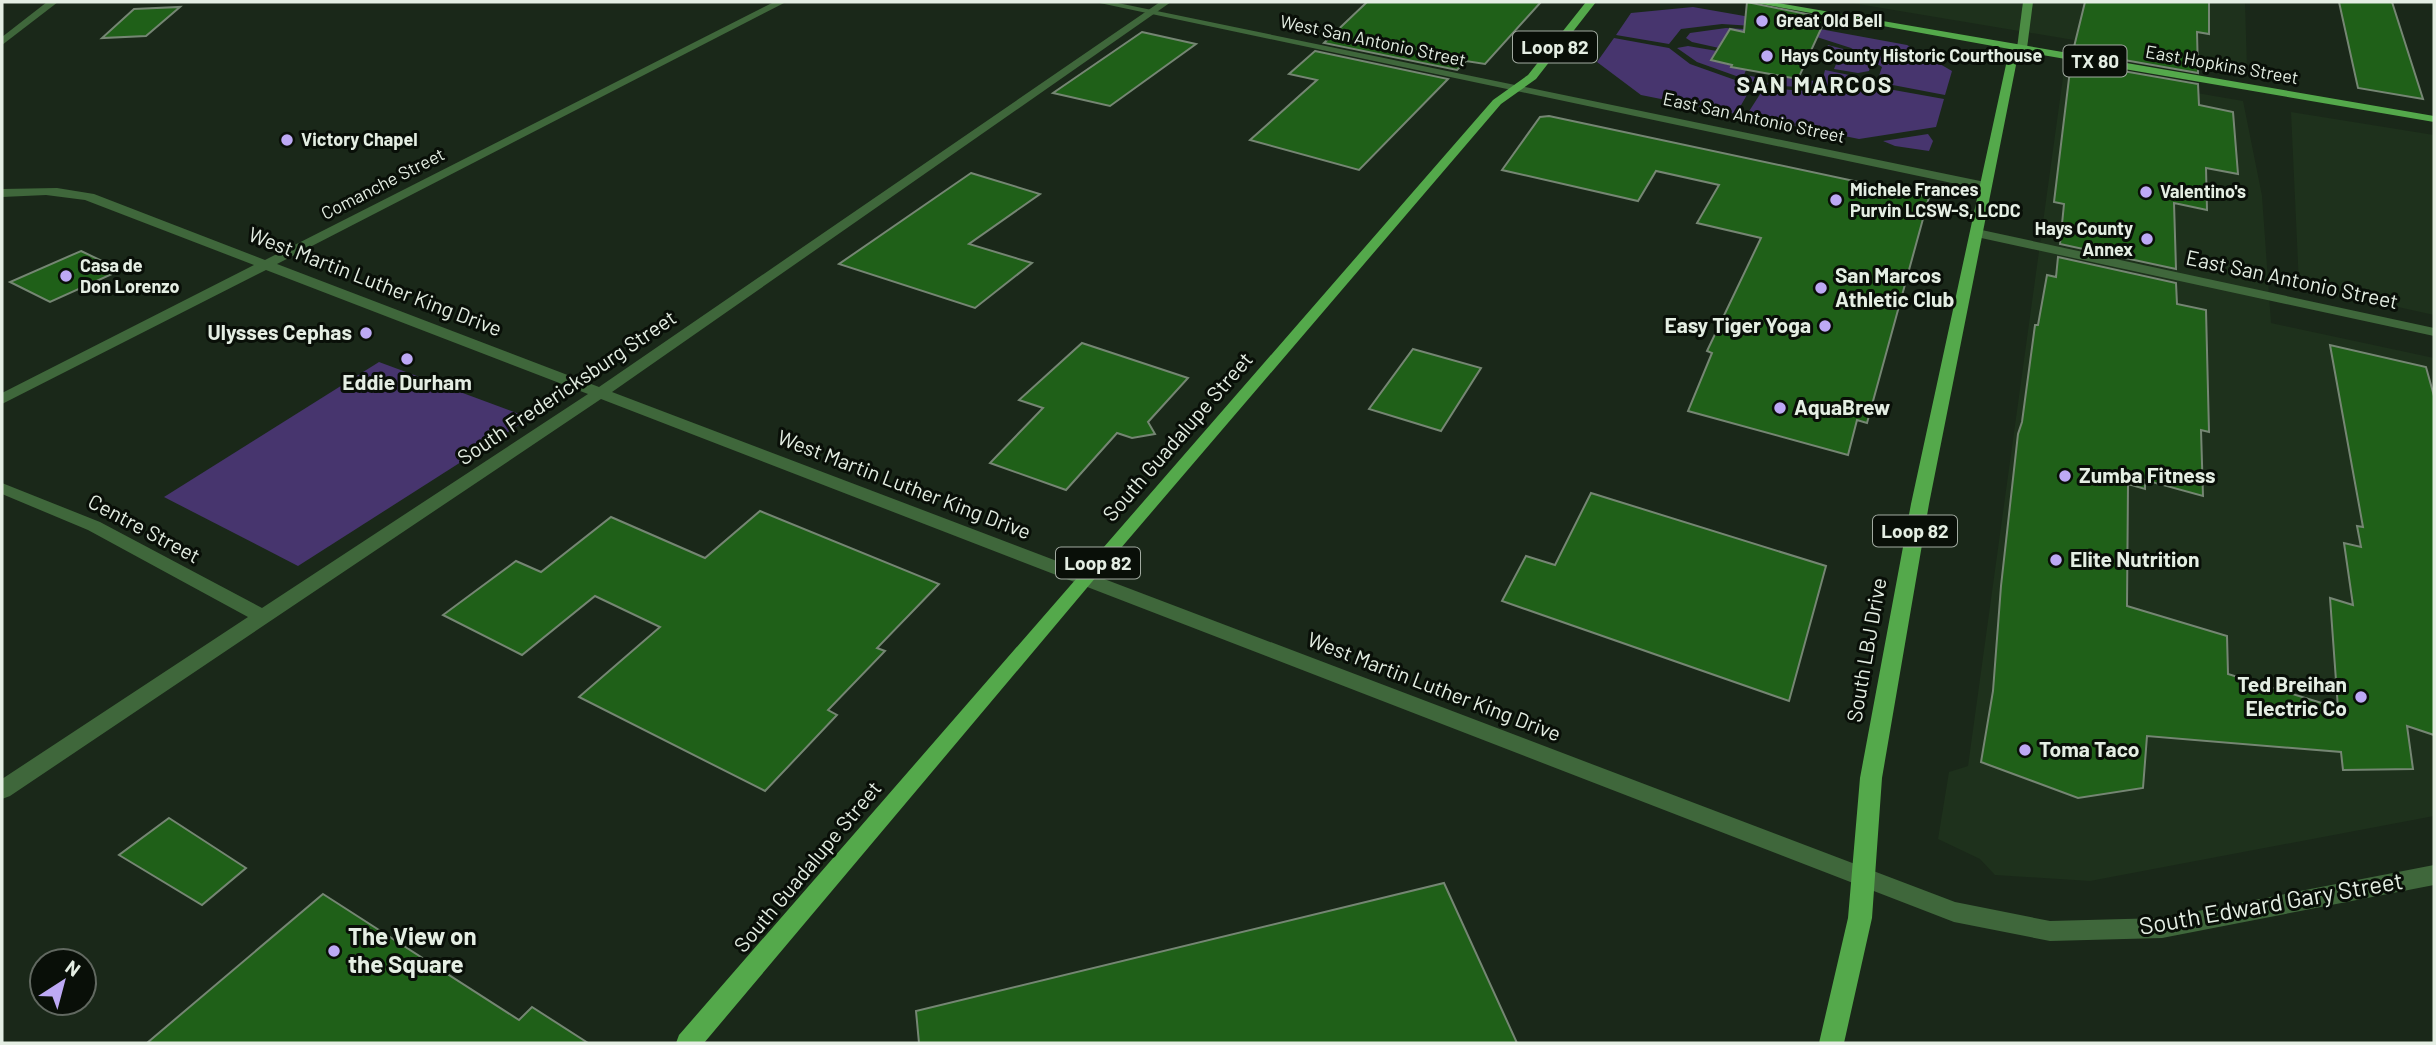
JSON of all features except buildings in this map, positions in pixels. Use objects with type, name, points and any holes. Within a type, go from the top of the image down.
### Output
[{"type":"main road","name":"Loop 82","points":[[1515,89],[1532,77],[1591,2]]},
{"type":"main road","name":"East Hopkins Street","points":[[1756,2],[2434,119]]},
{"type":"main road","name":"Loop 82","points":[[1985,186],[2012,60],[2022,48],[2028,2]]},
{"type":"main road","name":"South Guadalupe Street","points":[[688,1043],[1085,578],[1497,102],[1515,89]]},
{"type":"main road","name":"South LBJ Drive","points":[[1832,1043],[1860,918],[1871,778],[1920,504],[1985,186]]},
{"type":"street","points":[[2,42],[53,2]]},
{"type":"street","name":"Comanche Street","points":[[2,399],[781,2]]},
{"type":"street","name":"West San Antonio Street","points":[[1100,2],[1515,89]]},
{"type":"street","name":"South Fredericksburg Street","points":[[2,790],[600,393],[1166,2]]},
{"type":"street","name":"East San Antonio Street","points":[[1515,89],[1985,186]]},
{"type":"street","name":"West Martin Luther King Drive","points":[[2,192],[40,190],[70,192],[89,197],[1391,694],[1863,879]]},
{"type":"street","name":"East San Antonio Street","points":[[1977,233],[2434,332]]},
{"type":"street","name":"Centre Street","points":[[2,488],[94,526],[262,616]]},
{"type":"street","name":"South Edward Gary Street","points":[[1863,879],[1954,912],[2050,931],[2162,928],[2434,875]]},
{"type":"shaded area","points":[[1846,2],[2245,2],[2247,69]]},
{"type":"shaded area","points":[[1693,7],[1785,23],[1782,28],[1722,24],[1681,29],[1669,44],[1616,35],[1631,13]]},
{"type":"shaded area","points":[[1798,25],[1907,45],[1952,71],[1945,95],[1877,82],[1882,67],[1851,48],[1795,30]]},
{"type":"shaded area","points":[[1726,28],[1781,31],[1777,38],[1730,29],[1719,48],[1686,38],[1690,33]]},
{"type":"shaded area","points":[[1614,38],[1669,48],[1690,64],[1752,86],[1736,114],[1641,95],[1597,62]]},
{"type":"shaded area","points":[[1828,45],[1847,50],[1870,67],[1869,71],[1858,73],[1834,69],[1839,57],[1824,53]]},
{"type":"shaded area","points":[[1688,46],[1717,51],[1712,60],[1746,70],[1744,75],[1756,77],[1753,82],[1697,62],[1677,48]]},
{"type":"shaded area","points":[[1825,70],[1854,76],[1863,83],[1831,89],[1766,85],[1770,80],[1784,82],[1786,77],[1822,82]]},
{"type":"shaded area","points":[[2064,70],[2243,101],[2262,196],[2271,323],[2434,358],[2434,816],[2090,881],[1995,875],[1980,859],[1938,839],[1949,772],[1968,766]]},
{"type":"shaded area","points":[[1877,87],[1944,99],[1936,127],[1859,139],[1746,116],[1764,88],[1836,93]]},
{"type":"shaded area","points":[[2291,112],[2434,135],[2434,315],[2299,285]]},
{"type":"shaded area","points":[[1928,134],[1933,141],[1929,151],[1895,146],[1883,141]]},
{"type":"shaded area","points":[[379,362],[530,418],[298,566],[164,497]]},
{"type":"place","name":"Great Old Bell","points":[[1762,21]]},
{"type":"place","name":"Hays County Historic Courthouse","points":[[1767,56]]},
{"type":"place","name":"Victory Chapel","points":[[287,140]]},
{"type":"place","name":"Valentino's","points":[[2146,192]]},
{"type":"place","name":"Michele Frances Purvin LCSW-S, LCDC","points":[[1836,200]]},
{"type":"place","name":"Hays County Annex","points":[[2147,239]]},
{"type":"place","name":"Casa de Don Lorenzo","points":[[66,276]]},
{"type":"place","name":"San Marcos Athletic Club","points":[[1821,288]]},
{"type":"place","name":"Easy Tiger Yoga","points":[[1825,326]]},
{"type":"place","name":"Ulysses Cephas","points":[[366,333]]},
{"type":"place","name":"Eddie Durham","points":[[407,359]]},
{"type":"place","name":"AquaBrew","points":[[1780,408]]},
{"type":"place","name":"Zumba Fitness","points":[[2065,476]]},
{"type":"place","name":"Elite Nutrition","points":[[2056,560]]},
{"type":"place","name":"Ted Breihan Electric Co","points":[[2361,697]]},
{"type":"place","name":"Toma Taco","points":[[2025,750]]},
{"type":"place","name":"The View on the Square","points":[[334,951]]},
{"type":"district","name":"SAN MARCOS","points":[[1815,85]]}]
